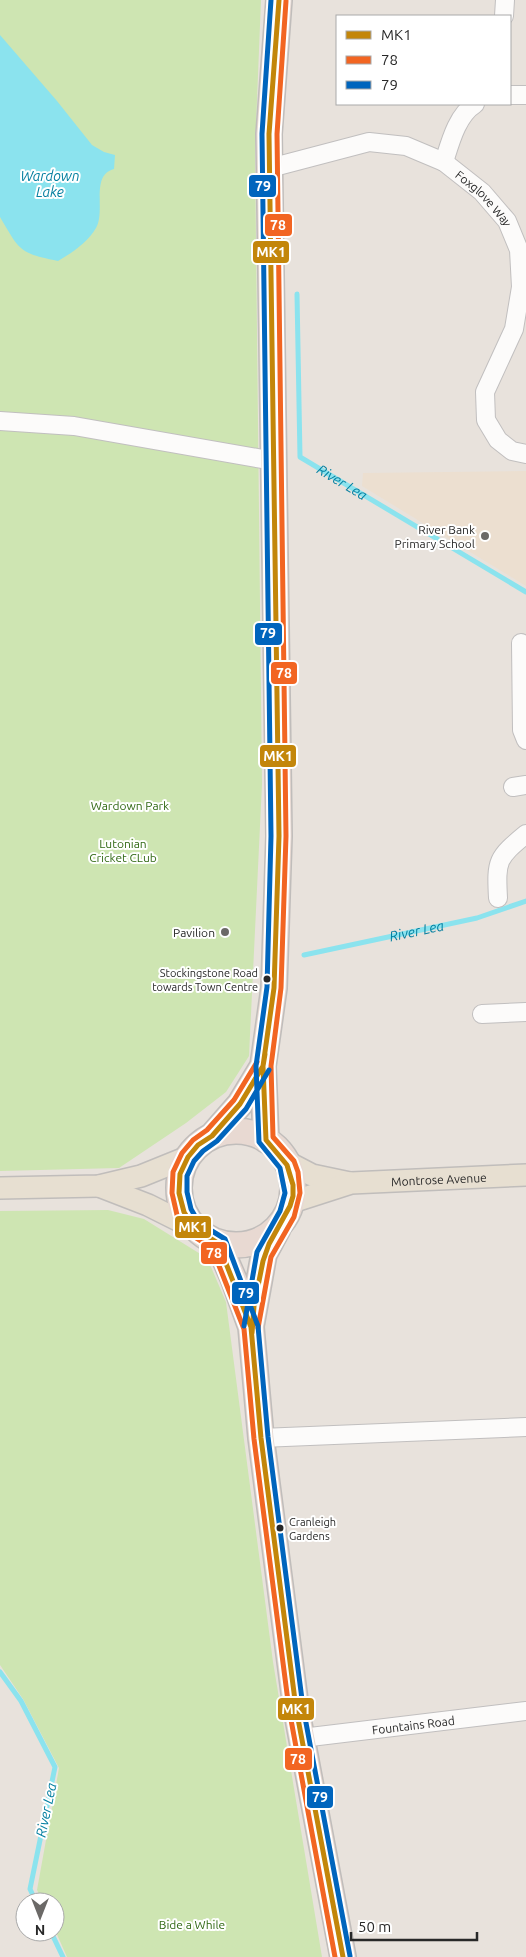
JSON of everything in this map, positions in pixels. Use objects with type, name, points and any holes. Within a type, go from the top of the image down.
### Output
[{"type":"highway","points":[[266,1140],[263,1066],[274,988],[279,836],[269,134],[279,0]]},
{"type":"highway","points":[[263,1066],[240,1104],[212,1136],[198,1145],[188,1157],[180,1174],[179,1193],[184,1212],[194,1228],[218,1243],[234,1246],[250,1244],[265,1238],[278,1228]]},
{"type":"highway","points":[[212,1136],[230,1131],[249,1132],[266,1140],[278,1149],[287,1162],[292,1175],[292,1202],[264,1254],[251,1327]]},
{"type":"highway","points":[[218,1243],[251,1327],[261,1438],[302,1738],[343,1957]]},
{"type":"main road","points":[[0,1188],[99,1186],[141,1176],[188,1157]]},
{"type":"main road","name":"Montrose Avenue","points":[[287,1162],[312,1175],[351,1183],[526,1175]]},
{"type":"main road","name":"Montrose Avenue","points":[[292,1202],[351,1183]]},
{"type":"main road","points":[[99,1186],[148,1205],[194,1228]]},
{"type":"street","points":[[504,15],[505,0]]},
{"type":"street","points":[[511,95],[526,95]]},
{"type":"street","points":[[444,162],[452,135],[469,107],[473,105]]},
{"type":"street","name":"Foxglove Way","points":[[270,168],[369,142],[406,146],[444,162],[482,192],[507,221],[519,250],[521,287],[514,329],[486,392],[486,420],[498,440],[512,451],[526,454]]},
{"type":"street","points":[[0,421],[74,426],[274,461]]},
{"type":"street","points":[[521,643],[522,730],[526,740]]},
{"type":"street","points":[[498,898],[497,866],[502,855],[526,834]]},
{"type":"street","points":[[482,1014],[526,1012]]},
{"type":"street","points":[[261,1438],[526,1427]]},
{"type":"street","name":"Fountains Road","points":[[302,1738],[526,1711]]},
{"type":"shaded area","name":"River Bank Primary School","points":[[526,471],[526,586],[362,486],[363,473]]},
{"type":"green space","name":"Wardown Park","points":[[0,0],[261,0],[255,150],[262,784],[249,1056],[226,1092],[186,1123],[119,1168],[0,1171]]},
{"type":"green space","name":"Bide a While","points":[[108,1210],[144,1219],[202,1255],[211,1267],[226,1302],[273,1662],[322,1957],[67,1957],[60,1942],[65,1942],[65,1892],[38,1892],[37,1890],[59,1768],[23,1699],[0,1665],[0,1211]]},
{"type":"water","name":"Wardown Lake","points":[[0,35],[92,145],[104,152],[115,155],[114,169],[102,178],[99,221],[96,228],[84,243],[58,261],[35,256],[22,249],[0,217]]},
{"type":"waterway","name":"River Lea","points":[[297,294],[300,457],[526,592]]},
{"type":"waterway","name":"River Lea","points":[[304,955],[477,918],[526,901]]},
{"type":"waterway","name":"River Lea","points":[[0,1672],[21,1701],[55,1767],[30,1889],[31,1892]]},
{"type":"waterway","name":"River Lea","points":[[56,1942],[63,1957]]},
{"type":"transit line","name":"79","points":[[244,1326],[257,1252],[280,1211],[285,1193],[280,1168],[259,1142],[256,1066],[267,987],[271,836],[262,134],[271,0]]},
{"type":"transit line","name":"MK1","points":[[279,0],[269,134],[279,836],[274,988],[263,1066],[240,1104],[212,1136],[198,1145],[188,1157],[180,1174],[179,1193],[184,1212],[194,1228],[218,1243],[251,1327],[261,1438],[296,1708],[343,1957]]},
{"type":"transit line","name":"78","points":[[258,1328],[271,1257],[294,1217],[300,1193],[298,1172],[294,1161],[273,1137],[271,1066],[281,988],[286,836],[277,134],[286,1]]},
{"type":"transit line","name":"MK1","points":[[252,1333],[254,1306],[263,1261],[269,1244],[290,1206],[293,1196],[293,1185],[287,1165],[266,1140],[263,1066],[265,1054]]},
{"type":"transit line","name":"78","points":[[257,1062],[234,1100],[207,1130],[193,1140],[182,1153],[173,1172],[172,1193],[177,1215],[188,1233],[212,1248],[244,1329],[254,1439],[289,1709],[335,1957]]},
{"type":"transit line","name":"79","points":[[269,1070],[246,1109],[217,1141],[203,1151],[194,1161],[187,1176],[187,1192],[191,1209],[199,1223],[225,1239],[258,1326],[268,1437],[303,1707],[350,1956]]},
{"type":"place","name":"River Bank Primary School","points":[[485,536]]},
{"type":"place","name":"Pavilion","points":[[225,932]]},
{"type":"place","name":"Stockingstone Road towards Town Centre","points":[[267,979]]},
{"type":"place","name":"Cranleigh Gardens","points":[[280,1528]]},
{"type":"park label","name":"Lutonian Cricket CLub","points":[[123,850]]}]
